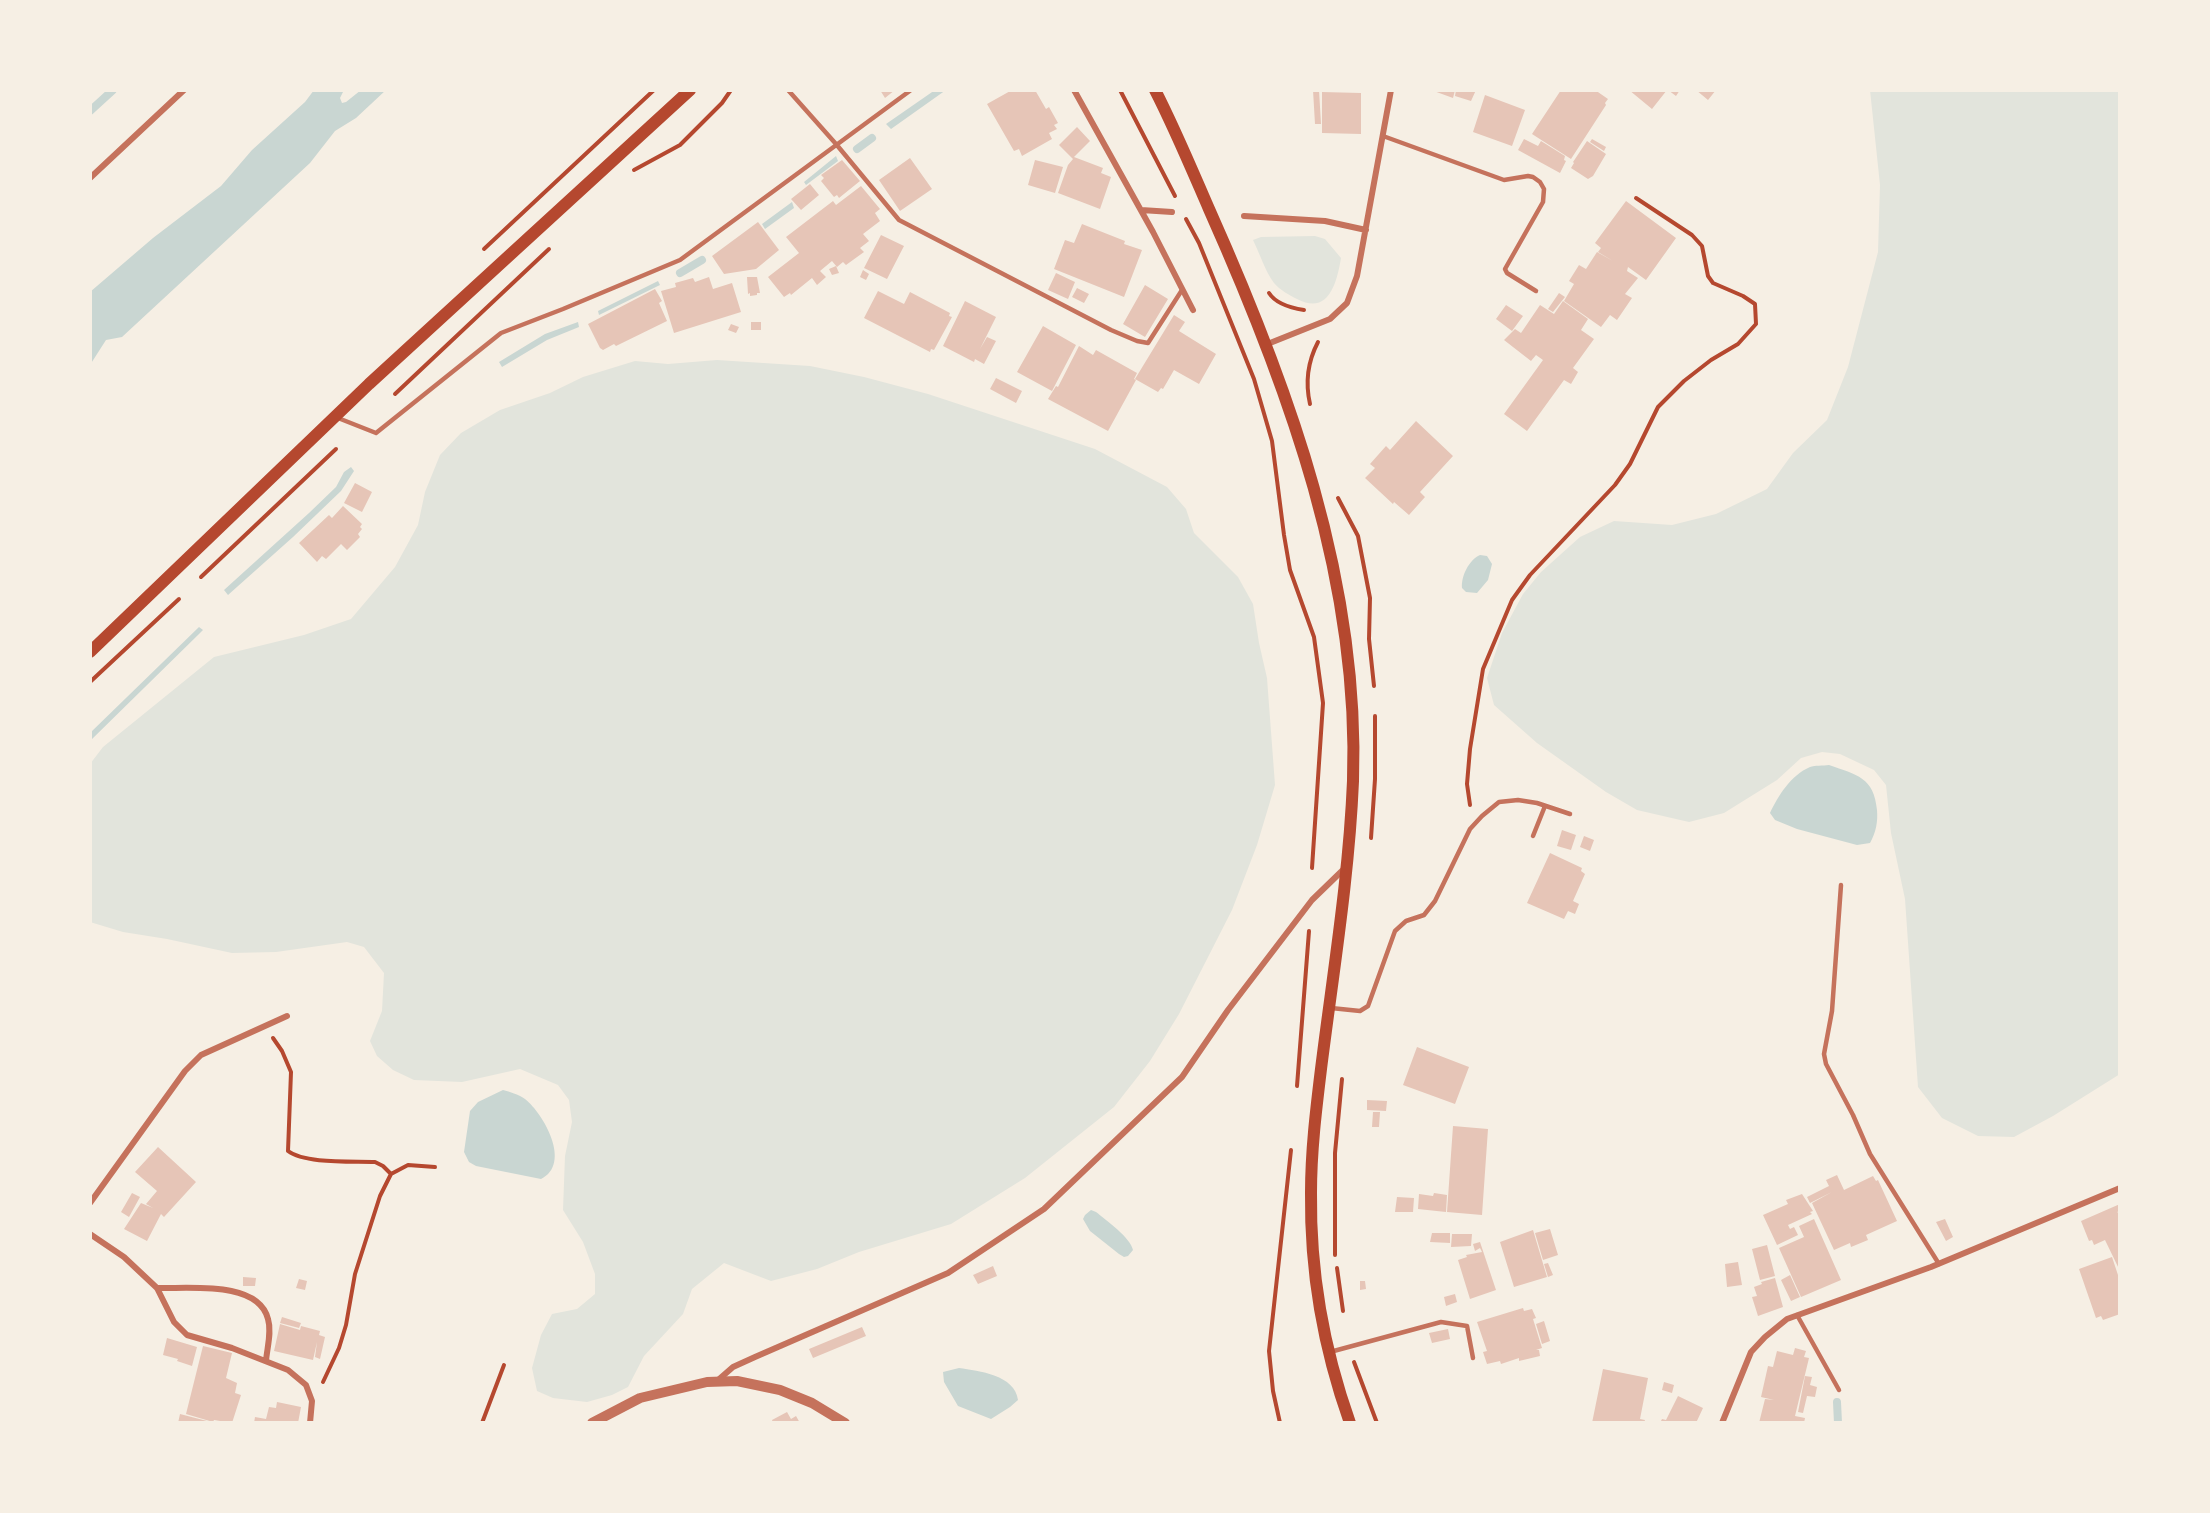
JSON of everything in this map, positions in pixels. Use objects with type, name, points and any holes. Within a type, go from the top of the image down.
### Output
[{"type":"main road","points":[[90,652],[334,417],[690,90]]},
{"type":"main road","points":[[1155,90],[1243,284],[1292,418],[1316,494],[1337,589],[1352,702],[1353,779],[1347,866],[1316,1114],[1311,1192],[1312,1240],[1318,1295],[1329,1352],[1350,1423]]},
{"type":"street","points":[[90,178],[184,90]]},
{"type":"street","points":[[1074,90],[1141,210],[1193,310]]},
{"type":"street","points":[[1265,345],[1330,319],[1347,303],[1357,276],[1391,90]]},
{"type":"street","points":[[1141,210],[1172,212]]},
{"type":"street","points":[[1244,216],[1325,221],[1366,230]]},
{"type":"street","points":[[716,1382],[733,1367],[948,1273],[1044,1209],[1182,1077],[1228,1010],[1312,900],[1347,866]]},
{"type":"street","points":[[90,1203],[185,1071],[201,1055],[287,1016]]},
{"type":"street","points":[[1722,1423],[1752,1352],[1765,1337],[1787,1319],[1939,1264],[2120,1188]]},
{"type":"street","points":[[90,1234],[124,1257],[157,1288],[174,1322],[187,1335],[232,1348],[288,1370],[306,1385],[312,1401],[310,1423]]},
{"type":"street","points":[[157,1288],[219,1289],[244,1293],[255,1300],[265,1311],[268,1320],[266,1361]]},
{"type":"street","points":[[592,1423],[640,1398],[707,1382],[737,1381],[780,1390],[812,1403],[845,1423]]},
{"type":"lane","points":[[788,90],[899,220],[1137,341],[1148,343],[1151,340],[1182,290]]},
{"type":"lane","points":[[334,417],[376,433],[501,333],[681,260],[911,90]]},
{"type":"lane","points":[[1383,136],[1504,180],[1528,176],[1540,182],[1544,189],[1543,202],[1505,269],[1507,273],[1536,291]]},
{"type":"lane","points":[[1329,1007],[1360,1011],[1368,1006],[1395,931],[1406,921],[1424,915],[1435,901],[1470,829],[1499,802],[1518,800],[1570,814]]},
{"type":"lane","points":[[1533,836],[1545,806]]},
{"type":"lane","points":[[1841,885],[1832,1011],[1824,1054],[1826,1064],[1853,1115],[1870,1154],[1939,1264]]},
{"type":"lane","points":[[1797,1315],[1839,1390]]},
{"type":"lane","points":[[1329,1352],[1441,1322],[1467,1326],[1473,1358]]},
{"type":"path","points":[[630,172],[680,145],[722,104],[731,90]]},
{"type":"path","points":[[1120,90],[1178,202]]},
{"type":"path","points":[[1475,824],[1467,784],[1480,685],[1487,659],[1512,600],[1530,575],[1615,485],[1630,464],[1658,407],[1684,381],[1711,360],[1738,344],[1756,324],[1755,304],[1713,283],[1708,276],[1702,246],[1697,240],[1636,198]]},
{"type":"path","points":[[1183,213],[1199,243],[1254,379],[1272,441],[1290,570],[1314,637],[1323,703],[1312,868]]},
{"type":"path","points":[[388,401],[550,248]]},
{"type":"path","points":[[1312,410],[1306,377],[1320,338]]},
{"type":"path","points":[[201,577],[336,449]]},
{"type":"path","points":[[1337,496],[1358,536],[1370,597],[1369,639],[1374,686]]},
{"type":"path","points":[[90,682],[179,599]]},
{"type":"path","points":[[1297,1089],[1309,925]]},
{"type":"path","points":[[265,1027],[282,1051],[291,1071],[288,1151],[306,1158],[375,1162],[391,1174]]},
{"type":"path","points":[[1343,1070],[1335,1153],[1335,1258],[1348,1347],[1377,1423]]},
{"type":"path","points":[[1280,1423],[1269,1351],[1291,1147]]},
{"type":"path","points":[[312,1401],[317,1397],[339,1348],[346,1325],[355,1274],[380,1196],[391,1174],[408,1165],[435,1167]]},
{"type":"path","points":[[482,1423],[504,1365]]},
{"type":"shaded area","points":[[314,90],[344,90],[340,98],[342,103],[361,90],[386,90],[356,118],[335,131],[310,163],[122,337],[106,340],[90,365],[90,292],[153,238],[221,186],[252,150],[305,102]]},
{"type":"shaded area","points":[[935,90],[946,90],[891,129],[886,124]]},
{"type":"shaded area","points":[[1870,90],[2120,90],[2120,1074],[2053,1116],[2014,1137],[1978,1136],[1942,1118],[1918,1087],[1905,899],[1891,833],[1886,785],[1874,770],[1840,754],[1822,752],[1801,758],[1777,780],[1724,813],[1689,822],[1637,810],[1606,792],[1537,743],[1494,705],[1487,678],[1502,633],[1523,594],[1541,572],[1580,537],[1614,521],[1672,525],[1716,514],[1767,489],[1793,453],[1827,420],[1848,367],[1878,252],[1880,185]]},
{"type":"shaded area","points":[[836,156],[838,161],[806,185],[804,182]]},
{"type":"shaded area","points":[[792,202],[794,208],[765,229],[762,224]]},
{"type":"shaded area","points":[[1315,236],[1325,239],[1341,258],[1330,294],[1317,303],[1308,303],[1288,294],[1274,283],[1253,240],[1261,237]]},
{"type":"shaded area","points":[[658,281],[660,285],[599,315],[598,311]]},
{"type":"shaded area","points":[[578,322],[579,327],[547,340],[502,367],[499,362],[545,334]]},
{"type":"shaded area","points":[[717,360],[810,366],[928,394],[1095,449],[1167,487],[1186,509],[1194,533],[1238,577],[1253,604],[1267,678],[1275,785],[1257,845],[1232,910],[1179,1014],[1150,1061],[1114,1107],[1025,1178],[951,1224],[859,1252],[817,1269],[771,1281],[724,1263],[692,1289],[683,1314],[644,1356],[628,1387],[612,1395],[587,1402],[553,1398],[537,1391],[532,1368],[541,1335],[552,1314],[577,1309],[595,1294],[595,1274],[583,1242],[563,1210],[565,1156],[572,1122],[569,1100],[558,1085],[520,1069],[462,1082],[414,1080],[393,1070],[377,1056],[370,1041],[382,1011],[384,973],[364,947],[347,942],[276,952],[232,953],[123,932],[90,922],[90,764],[103,747],[214,657],[304,635],[351,619],[395,567],[418,525],[425,492],[440,455],[461,433],[500,410],[550,393],[583,377],[635,361],[668,364]]},
{"type":"shaded area","points":[[351,467],[354,471],[341,491],[228,595],[224,590],[336,487],[344,472]]},
{"type":"shaded area","points":[[1480,555],[1487,556],[1492,564],[1488,580],[1477,593],[1466,592],[1462,588],[1464,574],[1469,564]]},
{"type":"shaded area","points":[[199,627],[203,630],[90,741],[90,733]]},
{"type":"shaded area","points":[[1829,765],[1856,775],[1872,790],[1877,819],[1870,843],[1857,845],[1797,829],[1775,820],[1770,813],[1781,793],[1797,775],[1810,767]]},
{"type":"shaded area","points":[[503,1090],[525,1099],[547,1127],[555,1151],[554,1162],[550,1172],[541,1179],[476,1166],[469,1162],[464,1152],[470,1111],[478,1102]]},
{"type":"shaded area","points":[[1091,1210],[1112,1224],[1128,1240],[1133,1250],[1128,1256],[1124,1257],[1119,1254],[1090,1231],[1083,1219]]},
{"type":"shaded area","points":[[959,1368],[986,1373],[1003,1380],[1010,1385],[1018,1400],[991,1419],[958,1406],[944,1382],[943,1372]]},
{"type":"building","points":[[880,90],[895,90],[885,98]]},
{"type":"building","points":[[1012,90],[1035,90],[1046,109],[1049,107],[1058,123],[1054,125],[1057,129],[1049,133],[1052,139],[1022,156],[1019,149],[1014,151],[987,104]]},
{"type":"building","points":[[1313,90],[1319,90],[1321,124],[1315,124]]},
{"type":"building","points":[[1431,90],[1455,90],[1453,98]]},
{"type":"building","points":[[1456,90],[1476,90],[1471,101],[1455,96]]},
{"type":"building","points":[[1561,90],[1595,90],[1608,99],[1571,159],[1532,134]]},
{"type":"building","points":[[1629,90],[1667,90],[1652,109]]},
{"type":"building","points":[[1668,90],[1680,90],[1676,96]]},
{"type":"building","points":[[1696,90],[1716,90],[1708,100]]},
{"type":"building","points":[[1322,92],[1361,93],[1361,134],[1322,133]]},
{"type":"building","points":[[1485,95],[1525,110],[1512,146],[1473,132]]},
{"type":"building","points":[[1077,127],[1090,141],[1074,157],[1103,168],[1101,173],[1111,177],[1100,209],[1058,193],[1068,165],[1073,159],[1059,145]]},
{"type":"building","points":[[1524,139],[1538,146],[1541,141],[1565,156],[1566,161],[1560,173],[1518,150]]},
{"type":"building","points":[[1592,139],[1606,147],[1604,151],[1590,142]]},
{"type":"building","points":[[1587,141],[1606,154],[1593,176],[1588,179],[1571,168]]},
{"type":"building","points":[[910,158],[932,189],[900,211],[879,180]]},
{"type":"building","points":[[842,160],[860,181],[839,198],[837,195],[834,197],[821,181],[824,178],[821,175]]},
{"type":"building","points":[[1035,160],[1063,167],[1055,193],[1028,185]]},
{"type":"building","points":[[810,184],[819,195],[801,210],[791,199]]},
{"type":"building","points":[[861,186],[880,209],[875,213],[880,221],[863,234],[869,241],[860,248],[864,252],[846,265],[843,262],[837,267],[832,261],[820,271],[826,277],[817,285],[812,278],[791,295],[790,293],[784,297],[768,277],[799,253],[786,237],[833,201],[836,205]]},
{"type":"building","points":[[1626,201],[1676,238],[1646,280],[1628,267],[1627,271],[1638,278],[1625,294],[1632,298],[1617,320],[1610,315],[1601,327],[1564,301],[1574,284],[1569,281],[1579,265],[1586,269],[1597,252],[1613,261],[1598,252],[1601,248],[1595,243]]},
{"type":"building","points":[[758,222],[779,250],[756,269],[724,274],[712,256]]},
{"type":"building","points":[[1082,224],[1142,250],[1124,297],[1054,269],[1065,240],[1074,243]]},
{"type":"building","points":[[881,235],[904,246],[887,279],[864,268]]},
{"type":"building","points":[[836,266],[839,273],[832,275],[829,269]]},
{"type":"building","points":[[863,270],[869,274],[866,280],[860,277]]},
{"type":"building","points":[[1056,273],[1075,282],[1068,299],[1048,290]]},
{"type":"building","points":[[709,277],[713,289],[732,283],[741,312],[674,333],[661,291],[676,287],[675,283],[693,278],[695,282]]},
{"type":"building","points":[[747,277],[757,277],[760,293],[750,296],[750,293],[748,294]]},
{"type":"building","points":[[1145,285],[1168,299],[1145,337],[1123,324]]},
{"type":"building","points":[[1077,288],[1089,294],[1084,303],[1072,297]]},
{"type":"building","points":[[655,289],[662,301],[659,303],[667,321],[616,346],[614,344],[603,350],[600,348],[588,324]]},
{"type":"building","points":[[878,291],[904,304],[910,292],[950,313],[949,316],[952,317],[934,350],[931,349],[930,352],[864,318]]},
{"type":"building","points":[[1559,293],[1565,297],[1553,312],[1548,309]]},
{"type":"building","points":[[965,301],[996,317],[980,349],[987,337],[996,341],[984,364],[975,359],[974,362],[943,346]]},
{"type":"building","points":[[1563,301],[1588,319],[1581,330],[1594,339],[1573,368],[1578,372],[1571,384],[1564,380],[1527,431],[1504,414],[1543,360],[1536,355],[1531,361],[1504,340],[1515,329],[1521,333],[1540,305],[1554,314]]},
{"type":"building","points":[[1506,305],[1523,316],[1512,331],[1496,319]]},
{"type":"building","points":[[1174,315],[1185,322],[1179,331],[1216,354],[1199,384],[1174,370],[1163,389],[1161,388],[1158,392],[1135,379]]},
{"type":"building","points":[[751,322],[761,322],[761,330],[751,330]]},
{"type":"building","points":[[731,324],[739,327],[736,333],[728,330]]},
{"type":"building","points":[[1043,326],[1076,345],[1052,391],[1017,372]]},
{"type":"building","points":[[1079,346],[1093,355],[1096,350],[1137,373],[1134,379],[1136,380],[1108,431],[1048,399],[1056,386],[1058,387]]},
{"type":"building","points":[[996,378],[1022,391],[1016,403],[990,389]]},
{"type":"building","points":[[1416,421],[1453,456],[1420,492],[1425,497],[1409,515],[1394,502],[1393,504],[1365,478],[1375,468],[1370,464],[1386,446],[1390,450]]},
{"type":"building","points":[[355,483],[372,492],[362,512],[344,503]]},
{"type":"building","points":[[343,506],[362,524],[360,527],[362,529],[358,534],[360,537],[347,550],[341,544],[326,559],[322,556],[317,562],[299,543],[329,515],[332,518]]},
{"type":"building","points":[[1562,830],[1576,835],[1571,850],[1557,846]]},
{"type":"building","points":[[1584,836],[1594,840],[1590,851],[1580,847]]},
{"type":"building","points":[[1550,853],[1582,868],[1581,871],[1585,874],[1573,901],[1579,904],[1575,914],[1568,911],[1564,919],[1527,903]]},
{"type":"building","points":[[1417,1047],[1469,1067],[1455,1104],[1403,1085]]},
{"type":"building","points":[[1367,1100],[1387,1101],[1386,1111],[1367,1110]]},
{"type":"building","points":[[1373,1112],[1380,1112],[1379,1127],[1372,1127]]},
{"type":"building","points":[[1453,1126],[1488,1129],[1482,1215],[1447,1212]]},
{"type":"building","points":[[158,1147],[196,1182],[164,1217],[161,1214],[147,1241],[124,1229],[141,1203],[153,1208],[146,1204],[157,1191],[135,1172]]},
{"type":"building","points":[[1837,1175],[1844,1190],[1873,1176],[1876,1181],[1878,1180],[1897,1221],[1866,1235],[1868,1240],[1851,1247],[1850,1243],[1834,1250],[1812,1203],[1832,1192],[1810,1203],[1807,1197],[1829,1186],[1826,1180]]},
{"type":"building","points":[[132,1193],[140,1197],[129,1217],[121,1212]]},
{"type":"building","points":[[1434,1193],[1447,1195],[1446,1212],[1418,1209],[1419,1194],[1433,1196]]},
{"type":"building","points":[[1802,1194],[1813,1211],[1810,1212],[1812,1214],[1788,1225],[1790,1229],[1794,1227],[1798,1235],[1777,1245],[1763,1215],[1788,1204],[1786,1200]]},
{"type":"building","points":[[1397,1197],[1414,1198],[1413,1212],[1395,1212]]},
{"type":"building","points":[[2120,1204],[2120,1215],[2117,1211],[2120,1218],[2120,1271],[2105,1240],[2094,1245],[2092,1240],[2089,1241],[2081,1221]]},
{"type":"building","points":[[1814,1219],[1841,1280],[1801,1297],[1779,1248],[1804,1237],[1799,1226]]},
{"type":"building","points":[[1945,1219],[1953,1237],[1946,1241],[1936,1222]]},
{"type":"building","points":[[1550,1229],[1558,1255],[1543,1260],[1535,1233]]},
{"type":"building","points":[[1533,1230],[1547,1277],[1514,1287],[1500,1242]]},
{"type":"building","points":[[1432,1233],[1450,1233],[1450,1243],[1430,1242]]},
{"type":"building","points":[[1452,1234],[1472,1234],[1471,1246],[1451,1247]]},
{"type":"building","points":[[1480,1242],[1496,1290],[1470,1299],[1458,1260],[1467,1257],[1466,1255],[1482,1252],[1480,1248],[1475,1251],[1473,1244]]},
{"type":"building","points":[[1767,1245],[1775,1276],[1760,1280],[1752,1249]]},
{"type":"building","points":[[2112,1257],[2120,1281],[2120,1314],[2103,1320],[2101,1316],[2096,1318],[2079,1269]]},
{"type":"building","points":[[1738,1262],[1742,1285],[1727,1287],[1725,1264]]},
{"type":"building","points":[[1548,1263],[1553,1275],[1548,1277],[1544,1264]]},
{"type":"building","points":[[993,1266],[997,1276],[978,1284],[973,1275]]},
{"type":"building","points":[[1790,1275],[1800,1297],[1791,1301],[1781,1280]]},
{"type":"building","points":[[243,1277],[256,1278],[255,1286],[243,1286]]},
{"type":"building","points":[[1775,1278],[1783,1307],[1758,1316],[1752,1297],[1757,1296],[1754,1287],[1762,1284],[1761,1282]]},
{"type":"building","points":[[299,1279],[307,1281],[305,1290],[296,1288]]},
{"type":"building","points":[[1360,1281],[1365,1281],[1366,1289],[1360,1290]]},
{"type":"building","points":[[1455,1294],[1457,1302],[1446,1306],[1444,1297]]},
{"type":"building","points":[[1523,1308],[1524,1311],[1532,1309],[1536,1318],[1533,1319],[1542,1348],[1536,1350],[1539,1350],[1540,1356],[1519,1361],[1519,1358],[1501,1364],[1500,1361],[1487,1364],[1483,1352],[1487,1351],[1477,1322]]},
{"type":"building","points":[[282,1317],[301,1323],[299,1328],[280,1323]]},
{"type":"building","points":[[1544,1321],[1550,1341],[1542,1344],[1536,1324]]},
{"type":"building","points":[[280,1324],[300,1330],[301,1326],[320,1331],[319,1335],[325,1337],[320,1359],[315,1357],[317,1342],[313,1360],[274,1351]]},
{"type":"building","points":[[862,1327],[866,1336],[813,1358],[809,1349]]},
{"type":"building","points":[[1448,1329],[1450,1339],[1432,1343],[1429,1333]]},
{"type":"building","points":[[167,1338],[197,1347],[192,1366],[163,1355]]},
{"type":"building","points":[[203,1346],[232,1353],[226,1378],[237,1383],[235,1393],[241,1395],[232,1423],[214,1420],[213,1422],[186,1414]]},
{"type":"building","points":[[1795,1348],[1806,1351],[1804,1357],[1809,1358],[1795,1416],[1805,1418],[1804,1423],[1759,1423],[1765,1399],[1774,1400],[1761,1397],[1768,1366],[1773,1367],[1777,1351],[1793,1355]]},
{"type":"building","points":[[1603,1369],[1648,1378],[1640,1419],[1645,1420],[1644,1423],[1592,1423]]},
{"type":"building","points":[[1805,1376],[1812,1377],[1810,1385],[1817,1387],[1815,1397],[1807,1396],[1803,1413],[1798,1412]]},
{"type":"building","points":[[1664,1382],[1674,1385],[1672,1393],[1662,1390]]},
{"type":"building","points":[[1678,1396],[1703,1408],[1696,1423],[1660,1423],[1662,1419],[1666,1420]]},
{"type":"building","points":[[277,1402],[301,1407],[298,1423],[254,1423],[255,1417],[266,1419],[269,1407],[276,1408]]},
{"type":"building","points":[[787,1412],[791,1419],[796,1416],[800,1423],[773,1423],[772,1420]]},
{"type":"building","points":[[180,1414],[207,1421],[206,1423],[178,1423]]},
{"type":"waterway","points":[[90,111],[113,90]]},
{"type":"waterway","points":[[857,149],[872,138]]},
{"type":"waterway","points":[[680,273],[702,260]]},
{"type":"waterway","points":[[1837,1402],[1838,1423]]}]
